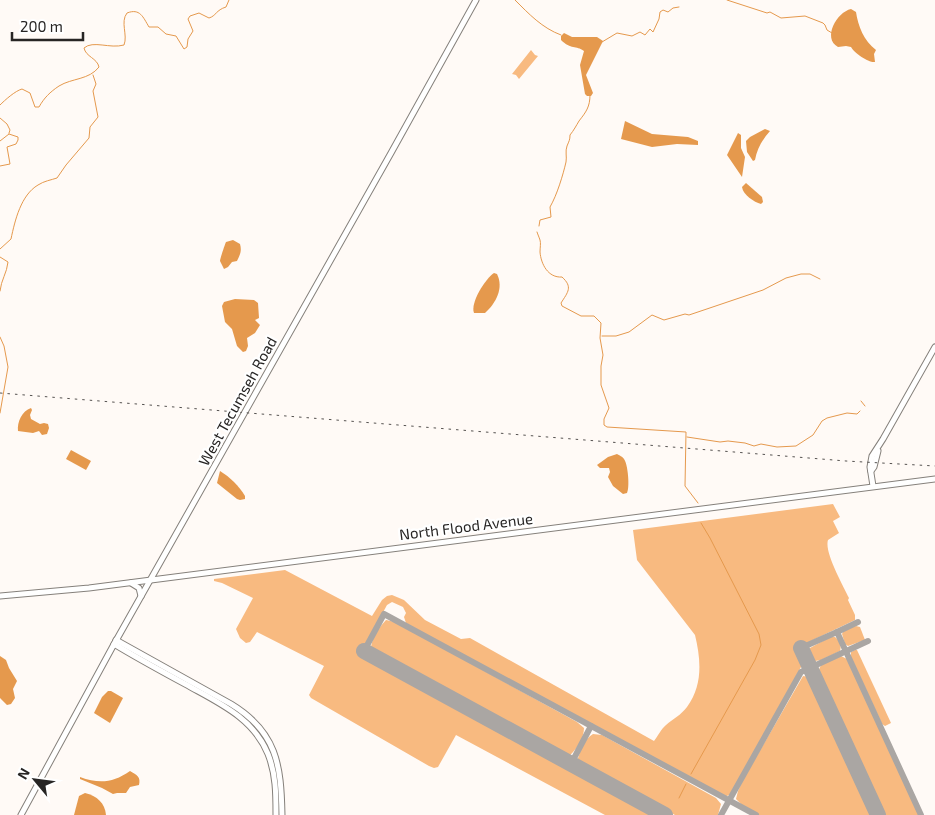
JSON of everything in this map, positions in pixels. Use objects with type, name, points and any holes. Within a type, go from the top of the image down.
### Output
[{"type":"main road","name":"West Tecumseh Road","points":[[21,815],[115,642],[476,0]]},
{"type":"main road","points":[[873,486],[870,467],[871,460],[935,347]]},
{"type":"main road","name":"North Flood Avenue","points":[[0,596],[50,593],[935,479]]},
{"type":"main road","points":[[157,568],[167,578]]},
{"type":"main road","points":[[131,582],[139,589],[141,597]]},
{"type":"main road","points":[[115,642],[224,706],[244,720],[260,739],[268,754],[274,773],[276,815]]},
{"type":"main road","points":[[115,642],[237,707],[258,725],[274,749],[278,761],[281,779],[282,815]]},
{"type":"shaded area","points":[[851,9],[856,12],[858,23],[865,38],[876,50],[874,54],[875,62],[862,57],[851,47],[838,47],[833,43],[831,32],[833,26],[841,15]]},
{"type":"shaded area","points":[[564,33],[572,37],[597,37],[603,41],[586,75],[593,93],[591,96],[585,94],[580,65],[584,51],[561,40],[561,36]]},
{"type":"shaded area","points":[[531,50],[538,56],[519,79],[516,75],[512,74]]},
{"type":"shaded area","points":[[625,121],[652,134],[688,137],[698,141],[698,145],[677,144],[652,147],[621,139]]},
{"type":"shaded area","points":[[765,129],[770,131],[760,145],[753,161],[747,152],[746,141]]},
{"type":"shaded area","points":[[738,133],[741,135],[741,148],[745,157],[742,177],[727,155]]},
{"type":"shaded area","points":[[746,183],[762,197],[763,202],[761,204],[752,200],[744,193],[742,187]]},
{"type":"shaded area","points":[[233,240],[240,244],[240,255],[237,261],[232,262],[224,269],[220,261],[226,242]]},
{"type":"shaded area","points":[[494,273],[497,274],[499,279],[498,295],[485,313],[474,313],[474,303],[479,292]]},
{"type":"shaded area","points":[[235,299],[254,300],[258,303],[259,318],[255,320],[260,325],[255,333],[247,338],[248,346],[246,351],[243,352],[237,346],[232,329],[225,322],[222,306],[224,302]]},
{"type":"shaded area","points":[[31,408],[31,419],[40,424],[48,424],[47,434],[42,435],[39,431],[33,433],[18,431],[21,417]]},
{"type":"shaded area","points":[[71,450],[91,461],[86,470],[66,459]]},
{"type":"shaded area","points":[[617,454],[624,459],[627,471],[628,490],[627,493],[623,494],[613,486],[608,477],[609,468],[600,468],[597,465],[608,457]]},
{"type":"shaded area","points":[[220,471],[237,485],[245,499],[237,499],[217,483]]},
{"type":"shaded area","points":[[833,504],[840,517],[833,521],[839,533],[828,540],[829,552],[849,598],[855,620],[796,648],[802,663],[801,667],[731,794],[727,796],[723,796],[418,630],[406,623],[404,617],[406,613],[403,607],[392,602],[387,605],[360,655],[652,815],[605,815],[456,735],[438,767],[429,766],[311,698],[309,695],[324,666],[257,632],[250,642],[246,643],[240,638],[236,629],[253,598],[214,581],[214,579],[285,570],[372,616],[382,600],[392,595],[404,600],[425,620],[461,639],[470,638],[654,741],[664,727],[687,707],[692,699],[698,681],[699,654],[695,635],[637,560],[633,530]]},
{"type":"shaded area","points":[[386,620],[395,622],[410,630],[577,722],[584,728],[579,744],[568,757],[371,649],[374,637]]},
{"type":"shaded area","points":[[856,626],[860,627],[865,640],[848,646],[845,644],[842,634],[844,630]]},
{"type":"shaded area","points":[[830,637],[835,637],[838,640],[840,651],[815,661],[809,653],[810,648]]},
{"type":"shaded area","points":[[857,650],[891,723],[885,726],[882,724],[851,657],[851,652]]},
{"type":"shaded area","points":[[0,656],[6,660],[17,681],[13,689],[15,698],[11,704],[7,705],[0,698]]},
{"type":"shaded area","points":[[841,656],[847,659],[919,815],[884,815],[818,672],[821,665]]},
{"type":"shaded area","points":[[803,676],[809,677],[872,815],[758,815],[736,799],[744,778]]},
{"type":"shaded area","points":[[108,691],[123,698],[110,723],[94,713],[102,697]]},
{"type":"shaded area","points":[[593,734],[602,735],[716,798],[721,804],[718,815],[675,815],[577,762],[585,742]]},
{"type":"shaded area","points":[[130,771],[138,776],[139,785],[130,787],[126,793],[113,794],[80,779],[80,777],[93,781],[106,781],[118,778]]},
{"type":"shaded area","points":[[85,793],[100,801],[106,815],[74,815],[79,796]]},
{"type":"waterway","points":[[0,105],[22,89],[30,93],[35,107],[39,107],[48,95],[59,86],[85,77],[95,71],[99,67],[98,64],[87,54],[84,48],[92,45],[124,45],[124,20],[127,13],[138,13],[149,27],[158,27],[166,34],[176,36],[184,49],[187,47],[188,39],[193,31],[188,19],[190,16],[199,13],[209,18],[226,7],[229,0]]},
{"type":"waterway","points":[[515,0],[542,25],[561,35]]},
{"type":"waterway","points":[[727,0],[767,13],[770,12],[781,18],[805,16],[823,23],[827,30],[832,33]]},
{"type":"waterway","points":[[602,42],[617,33],[632,36],[640,32],[645,35],[650,29],[653,32],[660,12],[663,10],[668,12],[673,8],[679,7]]},
{"type":"waterway","points":[[0,249],[11,239],[17,216],[27,195],[40,184],[57,178],[89,138],[90,127],[98,117],[93,91],[96,84],[93,75]]},
{"type":"waterway","points":[[539,226],[540,220],[551,217],[550,207],[563,173],[566,148],[570,135],[587,109],[590,95]]},
{"type":"waterway","points":[[0,118],[7,124],[10,130],[9,133]]},
{"type":"waterway","points":[[0,141],[9,134]]},
{"type":"waterway","points":[[0,166],[10,164],[7,147],[16,144],[18,140],[18,137],[9,134]]},
{"type":"waterway","points":[[537,232],[542,261],[546,269],[549,273],[562,277],[567,284],[568,290],[561,303],[562,306],[581,316],[594,316],[601,323],[600,338],[603,355],[601,385],[609,408],[604,419],[604,425],[607,427],[686,432],[685,486],[698,503]]},
{"type":"waterway","points":[[0,257],[8,262],[0,291]]},
{"type":"waterway","points":[[602,336],[616,336],[629,332],[652,315],[664,320],[685,314],[689,315],[763,290],[786,278],[801,274],[810,274],[820,279]]},
{"type":"waterway","points":[[0,337],[4,346],[8,367],[0,413]]},
{"type":"waterway","points":[[861,401],[865,406]]},
{"type":"waterway","points":[[687,437],[720,442],[745,443],[754,446],[761,444],[777,447],[796,446],[813,435],[822,421],[827,418],[847,413],[857,414],[860,411]]},
{"type":"waterway","points":[[691,774],[755,660],[761,645],[759,634],[701,523]]},
{"type":"waterway","points":[[679,798],[686,784]]},
{"type":"taxiway","points":[[364,651],[384,614],[756,815]]},
{"type":"taxiway","points":[[837,632],[858,622]]},
{"type":"taxiway","points":[[801,648],[837,632],[921,815]]},
{"type":"taxiway","points":[[721,815],[801,672],[868,641]]},
{"type":"taxiway","points":[[571,764],[591,726]]},
{"type":"runway","points":[[801,648],[878,815]]},
{"type":"runway","points":[[364,651],[665,815]]},
{"type":"railway","points":[[0,393],[846,461],[935,466]]}]
